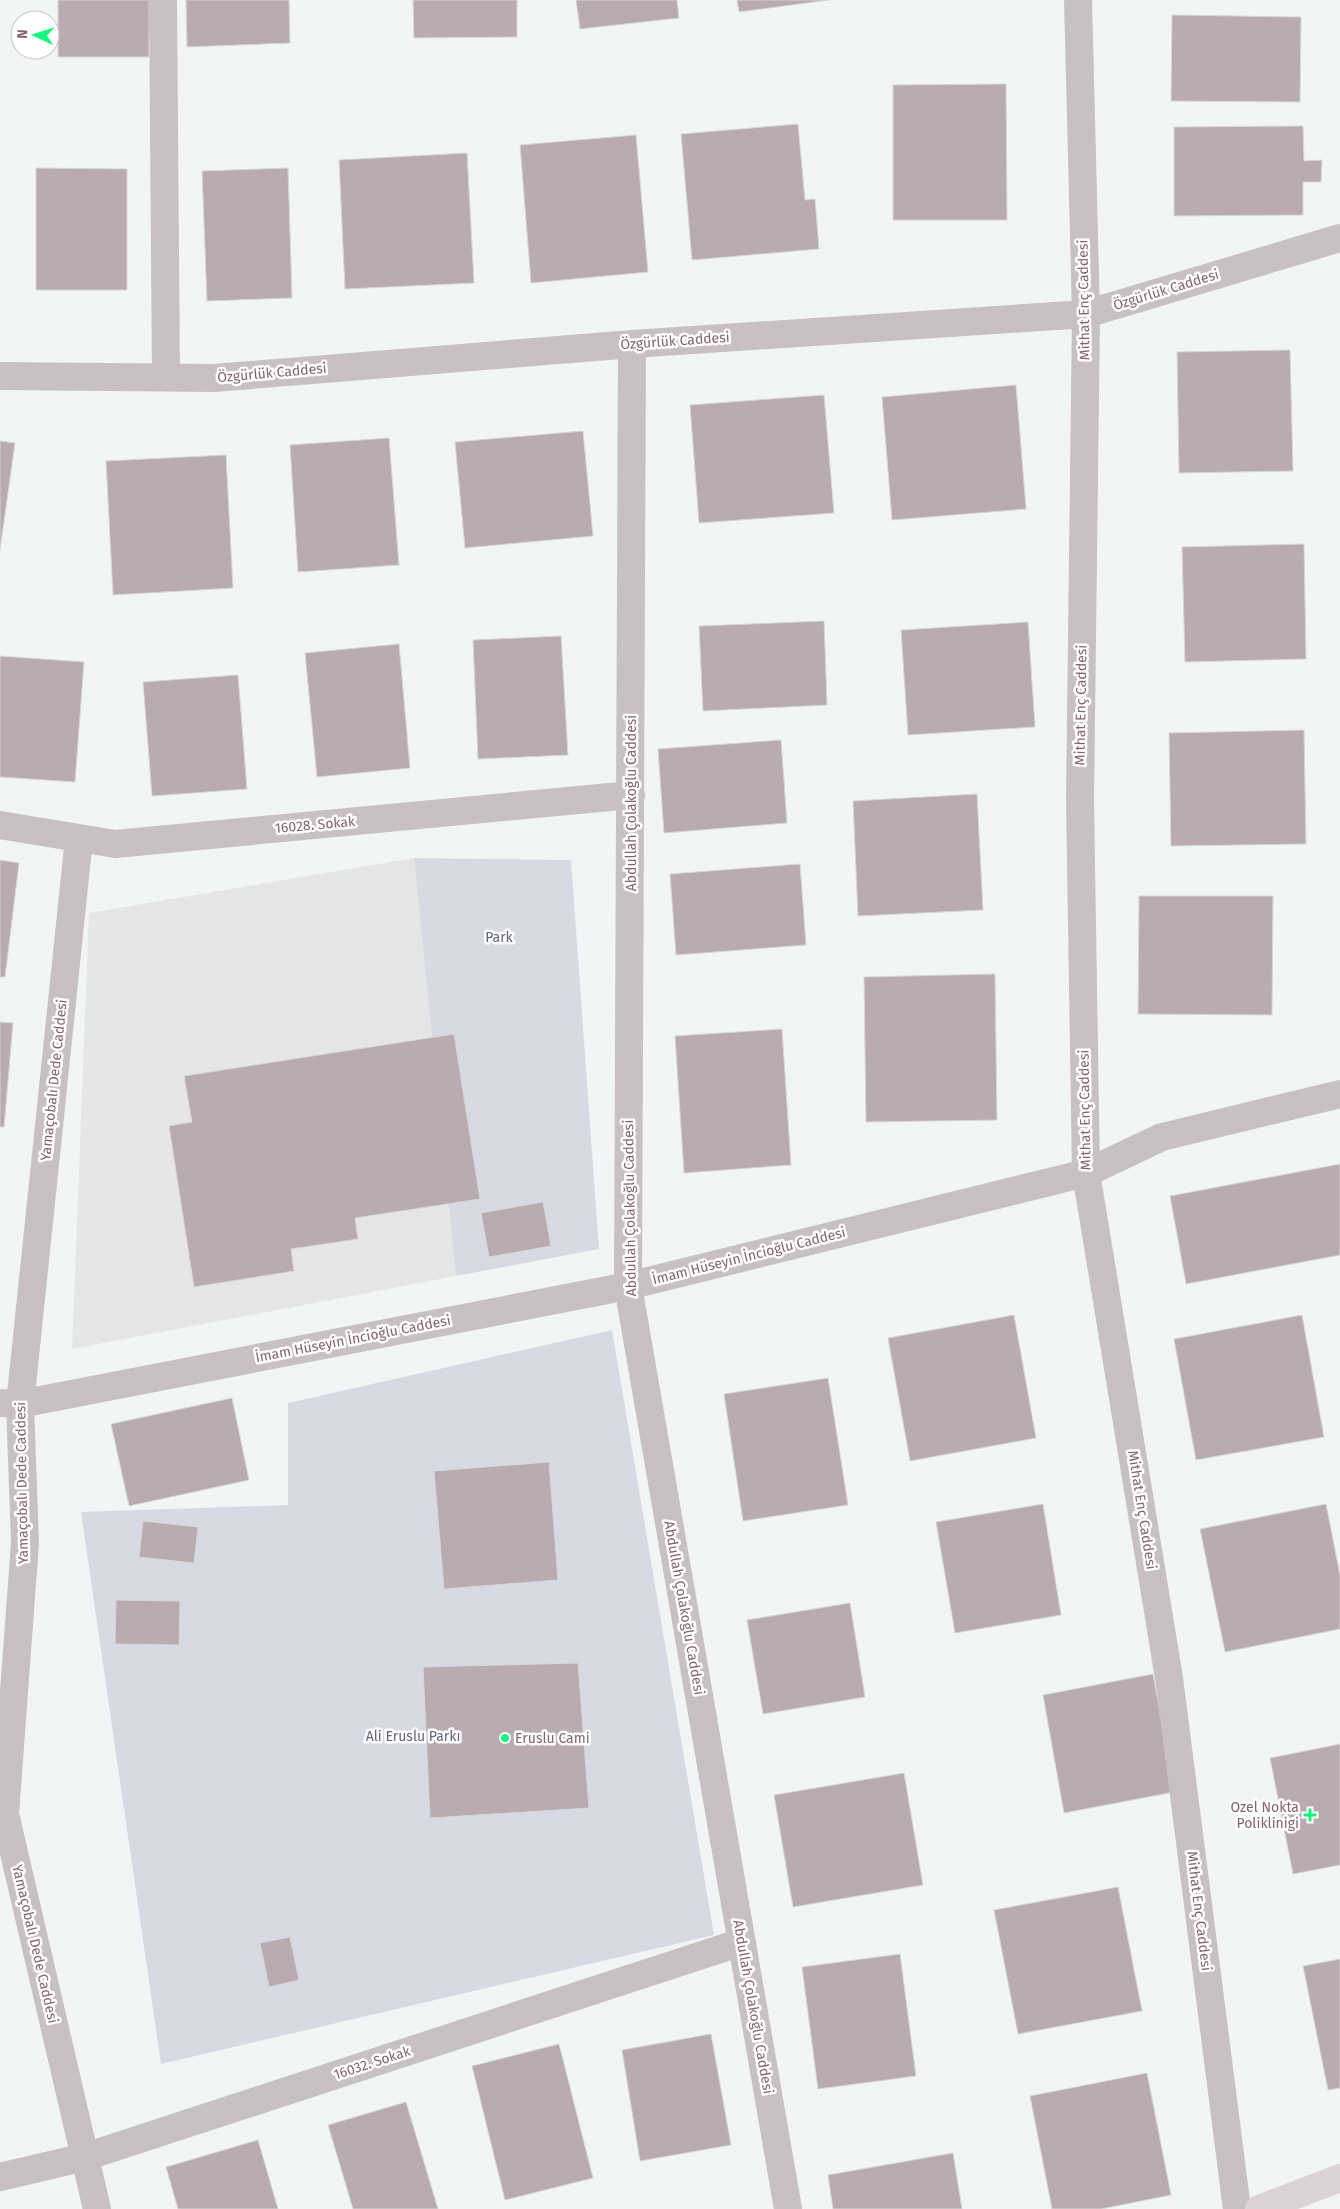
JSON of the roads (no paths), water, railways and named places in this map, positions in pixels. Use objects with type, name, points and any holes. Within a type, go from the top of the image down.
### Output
[{"type":"main road","points":[[1259,2209],[1340,2178]]},
{"type":"street","points":[[163,0],[166,378]]},
{"type":"street","name":"Mithat Enç Caddesi","points":[[1078,0],[1086,314],[1080,800],[1086,1173],[1169,1678],[1237,2209]]},
{"type":"street","name":"Özgürlük Caddesi","points":[[0,376],[214,378],[632,344],[1086,314],[1340,238]]},
{"type":"street","name":"Abdullah Çolakoğlu Caddesi","points":[[632,344],[628,1286],[788,2209]]},
{"type":"street","name":"16028. Sokak","points":[[0,825],[115,844],[631,795]]},
{"type":"street","name":"Yamaçobalı Dede Caddesi","points":[[79,838],[10,1403],[24,1543],[2,1813],[96,2209]]},
{"type":"street","name":"İmam Hüseyin İncioğlu Caddesi","points":[[10,1403],[628,1286],[1086,1173],[1162,1137],[1340,1094]]},
{"type":"street","name":"16032. Sokak","points":[[0,2176],[84,2157],[742,1942]]},
{"type":"place","name":"Eruslu Cami","points":[[505,1738]]},
{"type":"place","name":"Ozel Nokta Poliklinigi","points":[[1310,1815]]},
{"type":"park label","name":"Park","points":[[499,937]]},
{"type":"park label","name":"Ali Eruslu Parkı","points":[[413,1736]]}]
